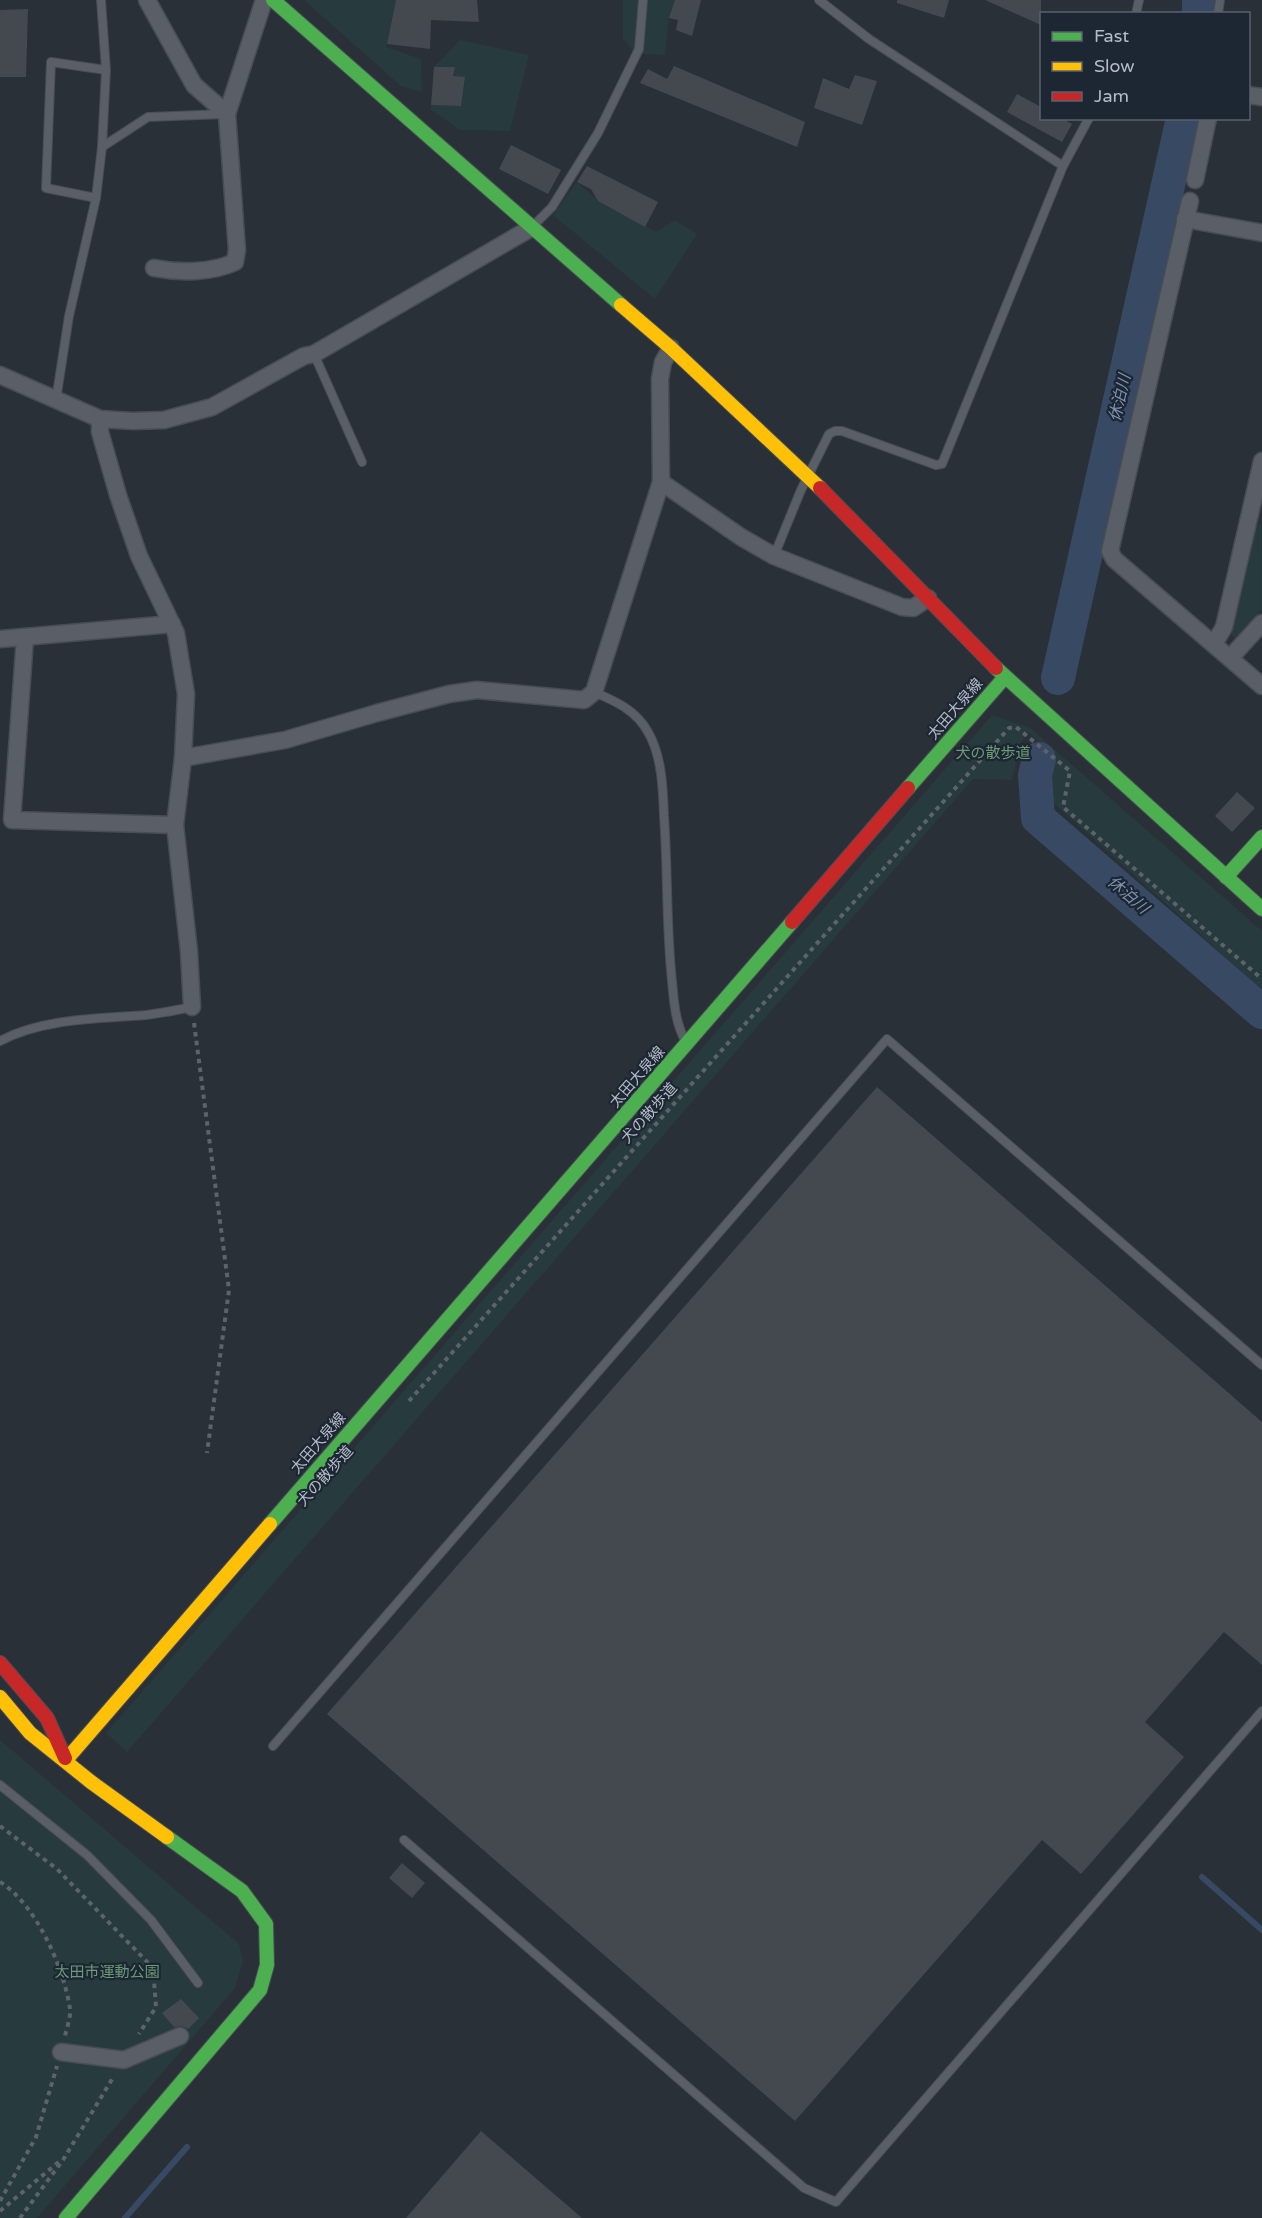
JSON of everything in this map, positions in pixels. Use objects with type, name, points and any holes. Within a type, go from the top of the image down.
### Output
[{"type":"main road","points":[[273,0],[531,228],[671,348],[808,477],[1005,677]]},
{"type":"main road","name":"太田大泉線","points":[[66,1760],[1005,677],[1262,909]]},
{"type":"main road","points":[[1227,878],[1262,837]]},
{"type":"main road","points":[[0,1663],[47,1718],[66,1760]]},
{"type":"main road","points":[[0,1697],[30,1733],[91,1782],[242,1891],[266,1924],[267,1965],[260,1990],[66,2218]]},
{"type":"street","points":[[147,0],[194,85],[227,114]]},
{"type":"street","points":[[154,268],[173,272],[225,267],[235,262],[237,250],[227,114],[264,0]]},
{"type":"street","points":[[1195,180],[1208,120]]},
{"type":"street","points":[[1190,201],[1110,550],[1114,560],[1262,686]]},
{"type":"street","points":[[1185,219],[1262,233]]},
{"type":"street","points":[[0,375],[100,419],[164,420],[212,407],[304,356],[314,354],[531,228]]},
{"type":"street","points":[[183,758],[285,740],[448,694],[477,690],[584,700],[594,692],[661,482],[660,379],[663,362],[671,348]]},
{"type":"street","points":[[100,419],[100,432],[139,556],[176,633],[186,694],[183,758],[175,825],[189,952],[192,1007]]},
{"type":"street","points":[[1214,644],[1224,627],[1257,508],[1262,461]]},
{"type":"street","points":[[661,482],[741,537],[774,556],[902,607],[914,608],[928,598]]},
{"type":"street","points":[[1230,658],[1262,623]]},
{"type":"street","points":[[0,639],[172,624]]},
{"type":"street","points":[[25,637],[12,820],[175,825]]},
{"type":"street","points":[[61,2052],[124,2060],[180,2036]]},
{"type":"lane","points":[[56,400],[69,316],[96,198],[102,147],[106,70],[101,0]]},
{"type":"lane","points":[[531,228],[552,207],[598,133],[639,49],[643,0]]},
{"type":"lane","points":[[819,0],[869,39],[1063,166]]},
{"type":"lane","points":[[96,198],[46,188],[51,62],[106,70]]},
{"type":"lane","points":[[102,147],[148,117],[227,114]]},
{"type":"lane","points":[[774,556],[808,477],[829,434],[835,430],[936,465],[942,464],[1063,166],[1088,120]]},
{"type":"lane","points":[[314,354],[362,462]]},
{"type":"lane","points":[[594,692],[621,704],[635,716],[648,732],[657,757],[662,785],[667,855],[670,959],[675,1013],[680,1033],[687,1044]]},
{"type":"lane","points":[[0,1041],[13,1035],[70,1021],[149,1015],[192,1007]]},
{"type":"lane","points":[[273,1746],[887,1039],[1262,1365]]},
{"type":"lane","points":[[404,1840],[804,2188],[836,2202],[1262,1711]]},
{"type":"lane","points":[[0,1785],[87,1855],[151,1920],[198,1983]]},
{"type":"path","name":"犬の散歩道","points":[[406,1404],[1009,728],[1016,727],[1070,771],[1063,807],[1262,979]]},
{"type":"path","points":[[192,1007],[229,1290],[207,1453]]},
{"type":"path","points":[[0,1826],[57,1869],[153,1968],[156,2007],[66,2156],[20,2218]]},
{"type":"path","points":[[0,1882],[13,1890],[37,1921],[60,1970],[70,2011],[61,2052],[36,2137],[0,2201]]},
{"type":"path","points":[[0,2211],[66,2156]]},
{"type":"green space","points":[[304,0],[396,0],[386,47],[421,59],[422,92],[401,86]]},
{"type":"green space","points":[[623,0],[675,0],[668,22],[665,55],[637,54],[623,38]]},
{"type":"green space","points":[[460,40],[529,55],[510,131],[460,130],[431,110],[431,105],[461,106],[465,78],[453,77],[455,67],[434,67]]},
{"type":"green space","points":[[577,182],[598,201],[656,232],[675,220],[697,234],[655,299],[553,215]]},
{"type":"green space","points":[[1261,522],[1262,609],[1236,639],[1231,635],[1254,530]]},
{"type":"green space","name":"犬の散歩道","points":[[992,715],[1030,728],[1262,931],[1262,990],[1049,799],[1047,778],[1049,750],[1029,733],[1021,742],[1012,780],[973,779],[127,1752],[106,1733]]},
{"type":"green space","name":"太田市運動公園","points":[[0,1740],[239,1944],[243,1961],[235,1988],[37,2218],[0,2218]]},
{"type":"building","points":[[396,0],[477,0],[479,22],[431,20],[430,49],[387,44]]},
{"type":"building","points":[[675,0],[701,0],[692,36],[676,30],[678,20],[669,18]]},
{"type":"building","points":[[897,0],[949,0],[944,18],[897,3]]},
{"type":"building","points":[[985,0],[1041,0],[1040,25]]},
{"type":"building","points":[[28,9],[26,77],[0,77],[0,10]]},
{"type":"building","points":[[674,66],[805,122],[797,147],[640,83],[648,69],[667,79]]},
{"type":"building","points":[[434,67],[455,67],[453,76],[465,77],[461,106],[431,105]]},
{"type":"building","points":[[855,75],[877,81],[862,125],[814,108],[823,78],[849,89]]},
{"type":"building","points":[[1017,94],[1040,106],[1040,120],[1065,120],[1072,124],[1062,142],[1007,112]]},
{"type":"building","points":[[511,145],[561,170],[548,194],[499,169]]},
{"type":"building","points":[[587,166],[658,202],[645,227],[598,201],[591,189],[577,182]]},
{"type":"building","points":[[1237,792],[1255,808],[1232,832],[1215,816]]},
{"type":"building","points":[[877,1087],[1262,1422],[1262,1665],[1224,1632],[1145,1722],[1184,1757],[1081,1874],[1042,1840],[795,2121],[327,1714]]},
{"type":"building","points":[[402,1863],[425,1883],[412,1898],[389,1878]]},
{"type":"building","points":[[181,1999],[199,2018],[188,2029],[182,2026],[174,2027],[162,2013]]},
{"type":"building","points":[[481,2131],[582,2218],[406,2218]]},
{"type":"waterway","name":"休泊川","points":[[1199,0],[1199,12]]},
{"type":"waterway","name":"休泊川","points":[[1058,678],[1183,120]]},
{"type":"waterway","name":"休泊川","points":[[1039,759],[1035,775],[1038,818],[1262,1012]]},
{"type":"waterway","points":[[1202,1877],[1262,1930]]},
{"type":"waterway","points":[[125,2218],[187,2147]]},
{"type":"traffic: fast","points":[[273,0],[621,305]]},
{"type":"traffic: fast","points":[[996,668],[1262,909]]},
{"type":"traffic: fast","points":[[908,788],[1005,677]]},
{"type":"traffic: fast","points":[[1226,877],[1262,837]]},
{"type":"traffic: fast","points":[[270,1524],[792,922]]},
{"type":"traffic: fast","points":[[66,2218],[260,1990],[267,1965],[266,1924],[242,1891],[167,1837]]},
{"type":"traffic: slow","points":[[621,305],[671,348],[820,488]]},
{"type":"traffic: slow","points":[[66,1760],[270,1524]]},
{"type":"traffic: slow","points":[[0,1697],[30,1733],[91,1782],[167,1837]]},
{"type":"traffic: jam","points":[[820,488],[996,668]]},
{"type":"traffic: jam","points":[[792,922],[908,788]]},
{"type":"traffic: jam","points":[[0,1663],[47,1718],[65,1758]]}]
